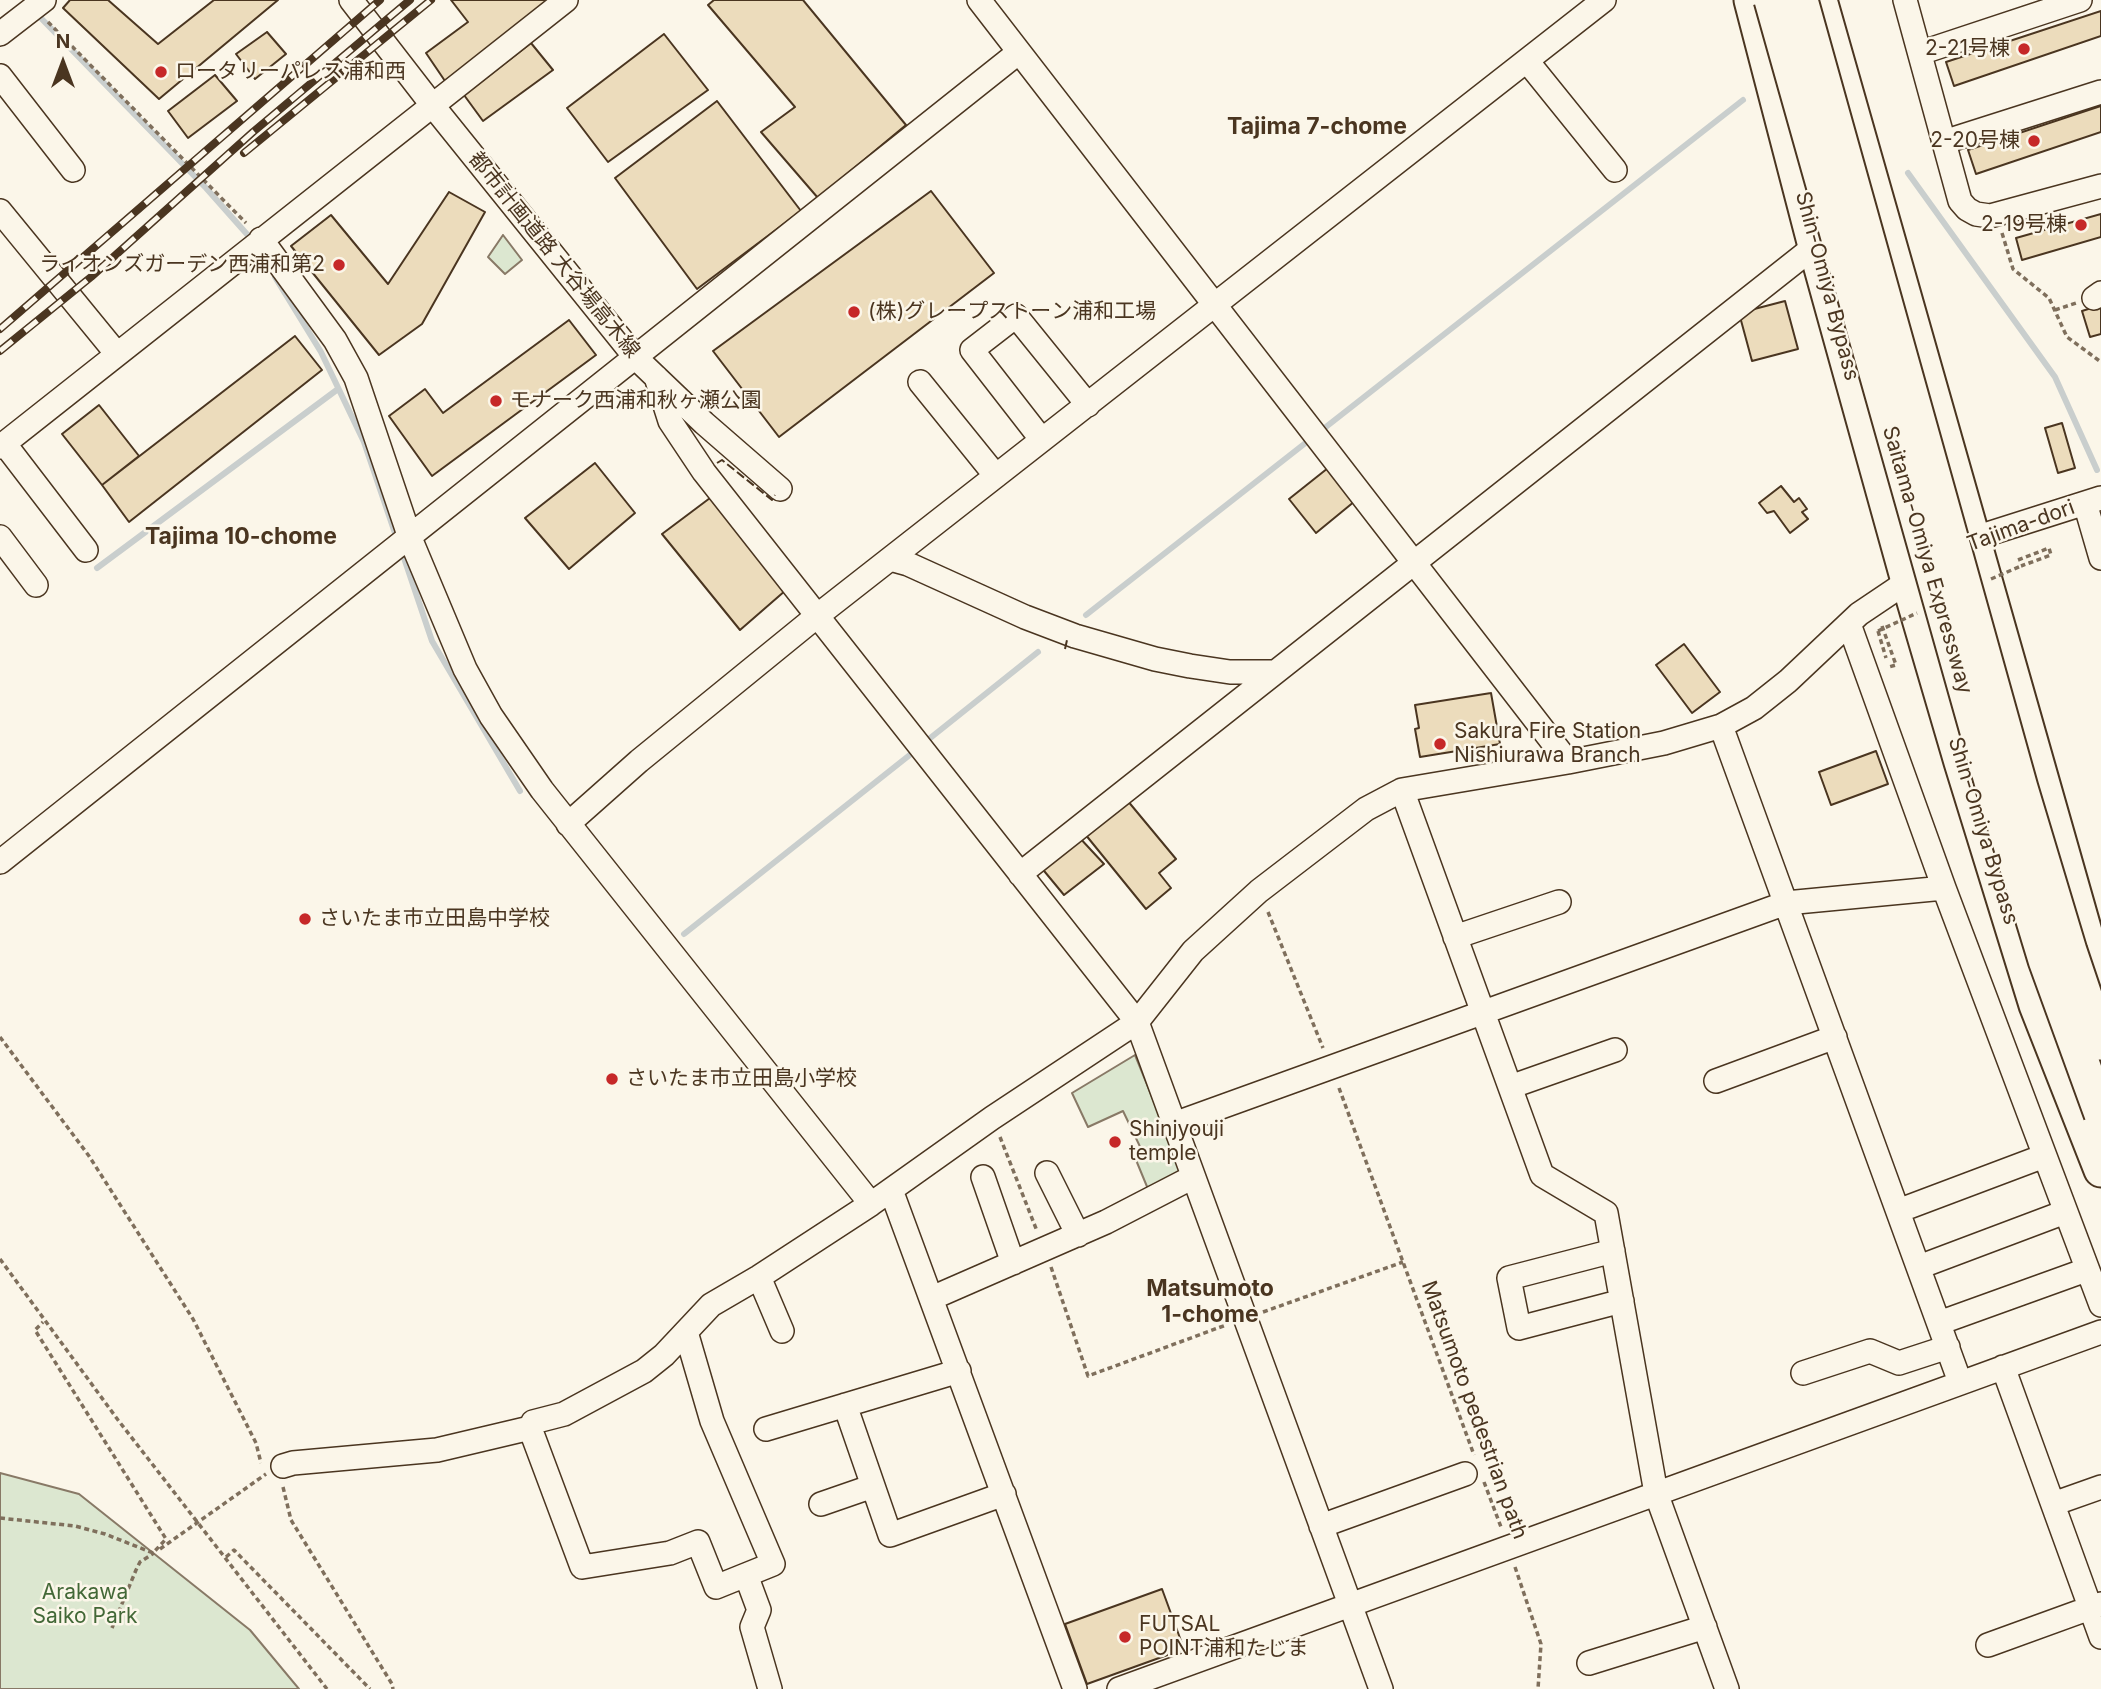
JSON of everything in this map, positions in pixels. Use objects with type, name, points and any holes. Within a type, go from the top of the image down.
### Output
[{"type":"highway","name":"Shin-Omiya Bypass","points":[[1751,0],[1815,246],[1961,762],[2036,1005],[2101,1170]]},
{"type":"highway","name":"Saitama-Omiya Expressway","points":[[1771,0],[1994,792],[2045,960],[2101,1114]]},
{"type":"highway","name":"Saitama-Omiya Expressway","points":[[1801,0],[2021,788],[2101,1043]]},
{"type":"highway","points":[[1820,0],[2101,988]]},
{"type":"street","name":"都市計画道路 大谷場高木線","points":[[351,0],[636,358],[780,489]]},
{"type":"street","points":[[86,550],[2,445],[566,0]]},
{"type":"street","points":[[979,0],[1567,762]]},
{"type":"street","points":[[568,824],[639,761],[817,616],[1605,0]]},
{"type":"street","points":[[1905,0],[1961,201],[1976,214],[1997,214],[2101,186]]},
{"type":"street","points":[[1920,53],[2080,0]]},
{"type":"street","points":[[0,34],[39,4]]},
{"type":"street","points":[[0,862],[1019,52]]},
{"type":"street","points":[[1527,61],[1615,170]]},
{"type":"street","points":[[0,76],[74,170]]},
{"type":"street","points":[[1944,142],[2101,92]]},
{"type":"street","points":[[0,211],[117,354]]},
{"type":"street","points":[[261,239],[335,340],[356,378],[410,538],[465,669],[491,716],[568,824],[871,1204]]},
{"type":"street","points":[[1020,874],[1815,246]]},
{"type":"street","points":[[1042,440],[972,349],[1016,316],[1088,405]]},
{"type":"street","points":[[656,377],[670,421],[704,472],[1137,1022],[1381,1689]]},
{"type":"street","points":[[920,382],[996,476]]},
{"type":"street","points":[[2093,500],[2101,558]]},
{"type":"street","name":"Tajima-dori","points":[[283,1466],[437,1450],[530,1428],[533,1422],[564,1414],[644,1371],[711,1305],[871,1204],[992,1118],[1137,1022],[1193,951],[1259,891],[1366,809],[1402,790],[1664,743],[1721,726],[1754,708],[1788,681],[1849,624],[1972,539],[2093,500]]},
{"type":"street","points":[[0,537],[36,584]]},
{"type":"street","points":[[890,559],[908,564],[1025,617],[1075,636],[1190,666],[1230,672],[1273,672]]},
{"type":"street","points":[[1849,624],[1944,888],[2101,1306]]},
{"type":"street","points":[[1721,726],[1961,1382]]},
{"type":"street","points":[[1402,790],[1542,1175],[1606,1213],[1656,1493],[1727,1689]]},
{"type":"street","points":[[1174,1124],[1786,903],[1944,888]]},
{"type":"street","points":[[1455,937],[1559,902]]},
{"type":"street","points":[[1716,1081],[1835,1037]]},
{"type":"street","points":[[1510,1087],[1615,1050]]},
{"type":"street","points":[[1898,1211],[2044,1156]]},
{"type":"street","points":[[1047,1173],[1078,1234]]},
{"type":"street","points":[[983,1177],[1013,1263]]},
{"type":"street","points":[[933,1298],[1044,1250],[1193,1177]]},
{"type":"street","points":[[891,1190],[1075,1689]]},
{"type":"street","points":[[1919,1268],[2065,1212]]},
{"type":"street","points":[[1613,1251],[1509,1278],[1519,1328],[1622,1301]]},
{"type":"street","points":[[1939,1323],[2086,1270]]},
{"type":"street","points":[[759,1277],[782,1331]]},
{"type":"street","points":[[530,1428],[582,1567],[670,1552],[698,1542],[716,1587],[773,1564],[712,1421],[686,1332]]},
{"type":"street","points":[[1119,1689],[2101,1332]]},
{"type":"street","points":[[1803,1373],[1870,1351],[1899,1363],[1948,1348]]},
{"type":"street","points":[[2003,1367],[2053,1504],[2096,1606],[2101,1637]]},
{"type":"street","points":[[766,1429],[959,1371]]},
{"type":"street","points":[[845,1405],[890,1535],[1004,1494]]},
{"type":"street","points":[[1321,1526],[1475,1471]]},
{"type":"street","points":[[821,1504],[873,1486]]},
{"type":"street","points":[[2053,1504],[2101,1487]]},
{"type":"street","points":[[746,1575],[759,1610],[752,1627],[770,1689]]},
{"type":"street","points":[[1989,1645],[2096,1606]]},
{"type":"street","points":[[1588,1663],[1704,1627]]},
{"type":"path","points":[[39,4],[261,239]]},
{"type":"path","points":[[1997,214],[2013,269],[2049,298],[2067,337],[2101,362]]},
{"type":"path","points":[[2018,560],[2049,548],[2051,555],[2021,566]]},
{"type":"path","points":[[1878,631],[1889,667],[1896,665],[1882,626]]},
{"type":"path","points":[[0,1037],[97,1167],[193,1319],[257,1443],[265,1475],[141,1562],[112,1628]]},
{"type":"path","points":[[992,1118],[1044,1250],[1088,1376],[1245,1318]]},
{"type":"path","points":[[0,1259],[44,1322],[327,1689]]},
{"type":"path","name":"Matsumoto pedestrian path","points":[[1245,1318],[1403,1262],[1475,1471],[1508,1547],[1541,1644],[1538,1689]]},
{"type":"path","points":[[44,1322],[35,1330],[164,1534],[166,1539],[153,1553]]},
{"type":"path","points":[[283,1466],[279,1477],[291,1520],[393,1689]]},
{"type":"path","points":[[0,1518],[75,1526],[105,1534],[153,1553]]},
{"type":"path","points":[[226,1558],[234,1550],[370,1689]]},
{"type":"green space","points":[[503,235],[522,260],[505,274],[488,257]]},
{"type":"green space","points":[[1135,1055],[1179,1163],[1180,1174],[1148,1189],[1136,1160],[1144,1155],[1123,1111],[1088,1127],[1072,1093]]},
{"type":"green space","name":"Arakawa Saiko Park","points":[[0,1473],[79,1494],[250,1630],[299,1689],[0,1689]]},
{"type":"building","name":"ロータリーパレス浦和西","points":[[70,0],[108,0],[158,44],[214,0],[278,0],[159,99],[63,8]]},
{"type":"building","points":[[451,0],[551,0],[445,81],[426,53],[468,22]]},
{"type":"building","points":[[714,0],[803,0],[906,125],[818,198],[761,132],[795,107],[708,5]]},
{"type":"building","name":"2-21号棟","points":[[2101,11],[2101,36],[1954,86],[1946,62]]},
{"type":"building","points":[[267,32],[286,54],[255,79],[236,54]]},
{"type":"building","points":[[664,34],[708,90],[608,162],[567,108]]},
{"type":"building","points":[[531,43],[553,70],[483,121],[464,95]]},
{"type":"building","points":[[215,75],[237,101],[188,138],[168,111]]},
{"type":"building","points":[[717,101],[801,211],[697,289],[615,178]]},
{"type":"building","name":"2-20号棟","points":[[2101,106],[2101,132],[1976,174],[1968,150]]},
{"type":"building","name":"(株)グレープストーン浦和工場","points":[[931,191],[994,273],[779,437],[713,351]]},
{"type":"building","name":"ライオンズガーデン西浦和第2","points":[[449,192],[485,212],[422,324],[379,355],[291,246],[331,215],[388,284]]},
{"type":"building","name":"2-19号棟","points":[[2101,214],[2101,237],[2022,260],[2016,238]]},
{"type":"building","points":[[1785,301],[1798,349],[1752,361],[1739,313]]},
{"type":"building","points":[[2101,305],[2101,334],[2090,337],[2082,311]]},
{"type":"building","name":"モナーク西浦和秋ヶ瀬公園","points":[[569,320],[596,355],[432,476],[389,416],[425,389],[443,413]]},
{"type":"building","points":[[295,336],[322,370],[129,522],[102,485]]},
{"type":"building","points":[[99,405],[139,456],[102,485],[62,434]]},
{"type":"building","points":[[2062,423],[2075,468],[2058,473],[2045,428]]},
{"type":"building","points":[[595,463],[635,513],[569,569],[525,518]]},
{"type":"building","points":[[1328,468],[1355,501],[1316,533],[1289,499]]},
{"type":"building","points":[[1781,486],[1794,502],[1799,498],[1807,509],[1802,512],[1808,519],[1790,533],[1774,511],[1767,513],[1759,503]]},
{"type":"building","points":[[710,498],[786,590],[740,630],[662,534]]},
{"type":"building","points":[[1684,644],[1720,692],[1692,713],[1656,665]]},
{"type":"building","points":[[1491,693],[1500,744],[1420,757],[1415,729],[1419,728],[1415,705]]},
{"type":"building","points":[[1876,751],[1888,784],[1831,805],[1819,772]]},
{"type":"building","points":[[1127,800],[1176,859],[1159,873],[1171,888],[1146,909],[1085,834]]},
{"type":"building","points":[[1078,836],[1104,864],[1064,895],[1040,866]]},
{"type":"building","name":"FUTSAL POINT浦和たじま","points":[[1162,1589],[1184,1649],[1087,1684],[1065,1624]]},
{"type":"waterway","points":[[36,13],[206,188],[253,241]]},
{"type":"waterway","points":[[1086,615],[1743,100]]},
{"type":"waterway","points":[[1908,173],[2055,377],[2097,470]]},
{"type":"waterway","points":[[275,277],[321,352],[364,442],[397,539]]},
{"type":"waterway","points":[[97,568],[338,389]]},
{"type":"waterway","points":[[401,549],[432,641],[520,791]]},
{"type":"waterway","points":[[924,743],[1038,652]]},
{"type":"waterway","points":[[684,934],[916,750]]},
{"type":"railway","points":[[0,329],[380,0]]},
{"type":"railway","points":[[0,351],[91,277],[253,132],[410,0]]},
{"type":"railway","points":[[244,153],[431,0]]},
{"type":"fence","points":[[717,463],[722,460],[772,500],[775,495]]},
{"type":"fence","points":[[1065,640],[1065,649]]},
{"type":"place","name":"2-21号棟","points":[[2024,49]]},
{"type":"place","name":"ロータリーパレス浦和西","points":[[161,72]]},
{"type":"place","name":"2-20号棟","points":[[2034,141]]},
{"type":"place","name":"2-19号棟","points":[[2081,225]]},
{"type":"place","name":"ライオンズガーデン西浦和第2","points":[[339,265]]},
{"type":"place","name":"(株)グレープストーン浦和工場","points":[[854,312]]},
{"type":"place","name":"モナーク西浦和秋ヶ瀬公園","points":[[496,401]]},
{"type":"place","name":"Sakura Fire Station Nishiurawa Branch","points":[[1440,744]]},
{"type":"place","name":"さいたま市立田島中学校","points":[[305,919]]},
{"type":"place","name":"さいたま市立田島小学校","points":[[612,1079]]},
{"type":"place","name":"Shinjyouji temple","points":[[1115,1142]]},
{"type":"place","name":"FUTSAL POINT浦和たじま","points":[[1125,1637]]},
{"type":"district","name":"Tajima 7-chome","points":[[1317,127]]},
{"type":"district","name":"Tajima 10-chome","points":[[241,537]]},
{"type":"district","name":"Matsumoto 1-chome","points":[[1210,1302]]}]
